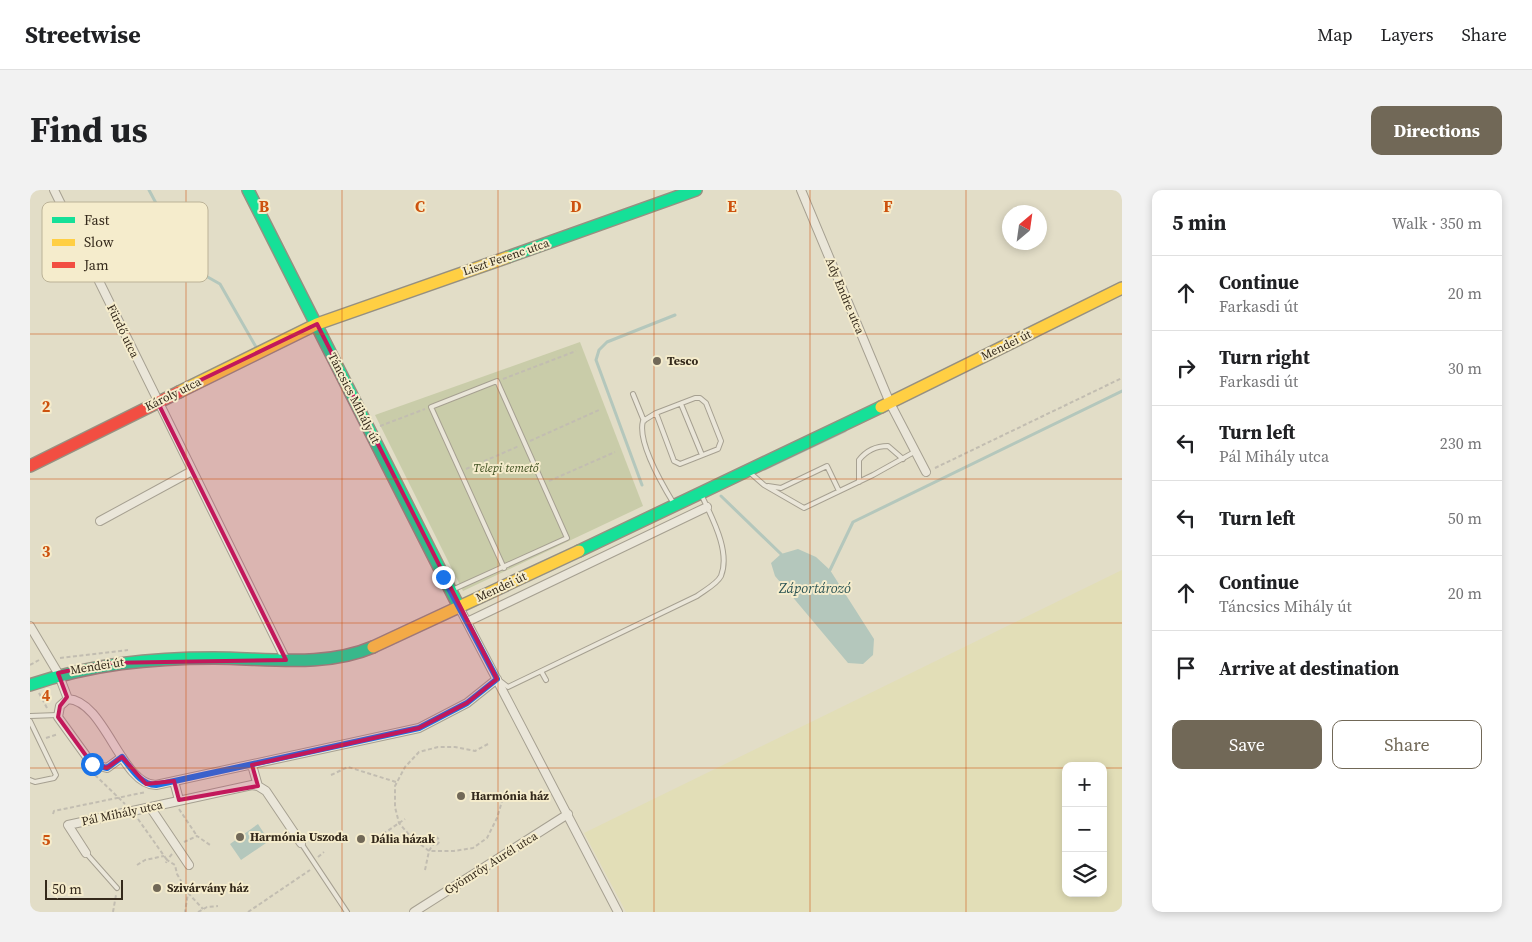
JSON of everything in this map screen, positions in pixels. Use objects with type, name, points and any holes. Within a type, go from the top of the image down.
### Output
[{"type":"street","name":"Fürdő utca","points":[[54,190],[60,202]]},
{"type":"street","name":"Táncsics Mihály út","points":[[248,190],[459,607]]},
{"type":"street","name":"Liszt Ferenc utca","points":[[316,324],[696,190]]},
{"type":"street","name":"Ady Endre utca","points":[[801,190],[890,403]]},
{"type":"street","name":"Fürdő utca","points":[[99,282],[286,660]]},
{"type":"street","name":"Mendei út","points":[[34,686],[58,673],[104,663],[147,660],[327,659],[357,654],[890,403],[1122,288]]},
{"type":"street","name":"Károly utca","points":[[30,466],[157,401],[316,324]]},
{"type":"street","points":[[890,403],[926,472]]},
{"type":"street","points":[[100,521],[192,471]]},
{"type":"street","name":"Mendei út","points":[[467,622],[707,507]]},
{"type":"street","points":[[459,607],[618,912]]},
{"type":"street","points":[[30,626],[58,673],[68,699]]},
{"type":"street","name":"Pál Mihály utca","points":[[122,757],[141,780],[151,785],[252,765],[419,728],[467,703],[497,679]]},
{"type":"street","points":[[68,699],[78,700],[87,706],[122,757],[107,768],[92,764],[58,715],[60,706],[68,699]]},
{"type":"street","points":[[252,765],[258,786],[266,791],[301,843]]},
{"type":"street","name":"Pál Mihály utca","points":[[174,781],[177,801]]},
{"type":"street","name":"Pál Mihály utca","points":[[86,853],[68,825],[253,784],[258,786]]},
{"type":"street","points":[[150,807],[189,865]]},
{"type":"street","name":"Gyömrőy Aurél utca","points":[[414,912],[568,814]]},
{"type":"lane","points":[[451,591],[504,568],[567,538],[497,381],[431,406],[504,568]]},
{"type":"lane","points":[[633,394],[644,421],[643,437],[659,479],[674,504]]},
{"type":"lane","points":[[644,421],[656,413],[695,398],[700,398],[706,403],[721,445],[718,449],[680,464],[674,461],[656,413]]},
{"type":"lane","points":[[681,404],[702,455]]},
{"type":"lane","points":[[859,482],[859,460],[869,451],[879,446],[888,446],[904,459]]},
{"type":"lane","points":[[746,470],[764,485],[802,508],[859,482],[916,451]]},
{"type":"lane","points":[[764,485],[781,488],[827,466],[839,491]]},
{"type":"lane","points":[[497,679],[508,687],[697,596],[716,582],[720,576],[723,556],[721,544],[700,492]]},
{"type":"lane","points":[[541,671],[546,680]]},
{"type":"lane","points":[[30,716],[58,715]]},
{"type":"lane","points":[[30,721],[56,775],[54,778],[35,782],[30,780]]},
{"type":"lane","points":[[301,843],[347,912]]},
{"type":"lane","points":[[86,853],[117,888]]},
{"type":"path","points":[[497,381],[576,351]]},
{"type":"path","points":[[926,472],[1122,378]]},
{"type":"path","points":[[380,426],[431,406]]},
{"type":"path","points":[[543,484],[615,452]]},
{"type":"path","points":[[30,665],[42,658]]},
{"type":"path","points":[[34,686],[48,709]]},
{"type":"path","points":[[488,744],[475,751],[454,747],[438,747],[419,752],[405,767],[396,782],[395,807],[399,822],[411,837],[429,851],[454,852],[473,848],[487,838],[497,818],[502,798],[516,795]]},
{"type":"path","points":[[331,775],[348,767],[396,782]]},
{"type":"path","points":[[53,814],[54,811],[116,798]]},
{"type":"path","points":[[177,801],[197,836]]},
{"type":"path","points":[[133,811],[164,856],[166,862],[175,865],[177,874],[188,893],[203,910]]},
{"type":"path","points":[[383,834],[405,819]]},
{"type":"path","points":[[425,870],[429,851],[433,844]]},
{"type":"path","points":[[137,865],[144,860],[164,856]]},
{"type":"path","points":[[248,912],[316,866]]},
{"type":"path","points":[[113,912],[117,888]]},
{"type":"path","points":[[186,912],[188,893]]},
{"type":"path","points":[[198,912],[218,906]]},
{"type":"highlighted area","points":[[317,324],[497,679],[467,703],[419,728],[252,765],[258,786],[179,800],[174,781],[146,784],[122,757],[107,768],[92,764],[58,717],[60,706],[67,697],[58,673],[104,663],[286,660],[157,401]]},
{"type":"shaded area","points":[[1122,570],[1122,912],[626,912],[584,833]]},
{"type":"green space","name":"Telepi temető","points":[[580,342],[643,506],[463,591],[375,415]]},
{"type":"water","name":"Záportározó","points":[[798,549],[816,557],[830,570],[874,639],[873,655],[863,664],[848,663],[775,576],[771,563],[781,554]]},
{"type":"water","points":[[258,824],[269,841],[241,860],[230,844]]},
{"type":"waterway","points":[[149,190],[155,202]]},
{"type":"waterway","points":[[208,277],[220,284],[256,347]]},
{"type":"waterway","points":[[642,485],[596,360],[599,350],[607,342],[675,315]]},
{"type":"waterway","points":[[830,570],[853,522],[1122,391]]},
{"type":"waterway","points":[[765,469],[845,431]]},
{"type":"waterway","points":[[721,496],[781,554]]},
{"type":"traffic: fast","points":[[248,190],[459,607]]},
{"type":"traffic: fast","points":[[508,257],[696,190]]},
{"type":"traffic: fast","points":[[579,551],[881,407]]},
{"type":"traffic: fast","points":[[30,685],[98,667],[144,661],[214,658],[315,660],[354,654],[373,647]]},
{"type":"traffic: slow","points":[[179,392],[317,324],[508,257]]},
{"type":"traffic: slow","points":[[881,407],[1122,288]]},
{"type":"traffic: slow","points":[[373,647],[579,551]]},
{"type":"traffic: jam","points":[[30,466],[179,392]]},
{"type":"place","name":"Tesco","points":[[657,361]]},
{"type":"place","name":"Harmónia ház","points":[[461,796]]},
{"type":"place","name":"Harmónia Uszoda","points":[[240,837]]},
{"type":"place","name":"Dália házak","points":[[361,839]]},
{"type":"place","name":"Szivárvány ház","points":[[157,888]]},
{"type":"route","points":[[92,764],[103,769],[112,766],[122,757],[141,780],[146,784],[156,785],[419,728],[467,703],[497,679],[443,577]]}]
